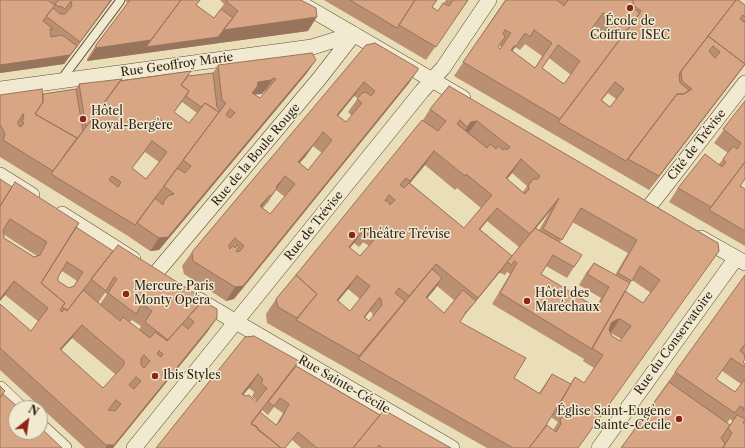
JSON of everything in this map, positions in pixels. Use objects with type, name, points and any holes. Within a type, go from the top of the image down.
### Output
[{"type":"street","points":[[295,0],[475,105]]},
{"type":"street","name":"Rue de Trévise","points":[[134,448],[443,68],[489,0]]},
{"type":"street","name":"Rue Geoffroy Marie","points":[[0,89],[312,47],[354,34]]},
{"type":"street","name":"Rue de la Boule Rouge","points":[[156,273],[319,79],[354,34]]},
{"type":"street","name":"Cité de Trévise","points":[[663,215],[644,204],[745,83]]},
{"type":"street","points":[[0,175],[169,281]]},
{"type":"street","points":[[689,231],[740,261]]},
{"type":"street","name":"Rue du Conservatoire","points":[[599,448],[740,261]]},
{"type":"street","name":"Rue Sainte-Cécile","points":[[189,294],[452,448]]},
{"type":"street","points":[[0,390],[11,400]]},
{"type":"street","points":[[48,433],[64,448]]},
{"type":"lane","points":[[60,81],[120,1]]},
{"type":"building","points":[[0,0],[47,0],[55,5],[43,21],[53,29],[50,29],[51,37],[62,35],[77,46],[70,55],[0,65]]},
{"type":"building","points":[[59,0],[111,0],[80,42],[46,16],[53,8],[60,14],[65,14],[72,6],[71,1],[65,9],[60,6],[59,7],[55,4]]},
{"type":"building","points":[[130,0],[181,0],[151,40],[96,48],[96,45]]},
{"type":"building","points":[[181,0],[200,0],[196,5],[214,18],[221,9],[233,18],[218,37],[146,47]]},
{"type":"building","points":[[301,0],[316,8],[317,17],[223,30],[238,11],[226,1]]},
{"type":"building","points":[[350,0],[415,0],[397,28]]},
{"type":"building","points":[[415,0],[437,0],[432,7],[438,11],[443,3],[449,6],[453,0],[468,0],[436,47],[399,25]]},
{"type":"building","points":[[506,0],[557,0],[564,6],[568,0],[632,0],[634,2],[631,7],[640,13],[560,119],[463,62]],"holes":[[[603,13],[613,20],[600,38],[590,31]],[[505,30],[511,33],[500,49],[498,47],[505,37],[503,33]],[[534,30],[552,43],[535,68],[511,50],[514,46],[516,46],[525,33],[530,37]],[[558,45],[580,61],[564,84],[542,68]]]},
{"type":"building","points":[[632,0],[736,0],[679,74],[680,83],[689,90],[684,94],[677,94],[626,161],[558,122],[641,11],[632,4],[634,2]],"holes":[[[615,82],[624,89],[610,107],[601,100]]]},
{"type":"building","points":[[736,0],[745,5],[745,17],[743,15],[740,19],[744,22],[745,20],[745,64],[708,36]]},
{"type":"building","points":[[708,36],[745,64],[659,176],[628,159],[677,94],[684,94],[692,89],[682,81],[681,71]],"holes":[[[713,46],[720,52],[715,58],[709,51]]]},
{"type":"building","points":[[375,43],[418,68],[418,70],[243,286],[235,287],[193,261],[192,252],[366,45]],"holes":[[[364,82],[375,91],[371,96],[366,92],[362,93],[357,99],[362,103],[346,122],[337,115]],[[323,132],[332,140],[308,170],[298,162]],[[285,176],[295,184],[270,214],[260,206],[270,195],[271,196],[277,188],[276,187]],[[235,238],[244,246],[237,252],[236,251],[239,247],[237,245],[235,248],[233,246],[230,249],[229,245]]]},
{"type":"building","points":[[312,53],[316,60],[168,237],[159,238],[137,223],[155,198],[163,205],[168,196],[174,194],[164,186],[177,168],[185,173],[191,166],[183,160],[226,103],[222,100],[218,65]],"holes":[[[274,78],[276,79],[260,98],[252,93],[257,87],[258,82],[271,80]],[[230,109],[235,113],[230,118],[226,115]]]},
{"type":"building","points":[[191,71],[181,85],[189,91],[174,112],[189,123],[205,103],[219,112],[135,225],[51,174],[120,81]],"holes":[[[157,117],[165,123],[161,128],[153,121]],[[152,141],[167,152],[146,179],[132,168]],[[112,176],[121,182],[118,187],[109,180]]]},
{"type":"building","points":[[213,73],[217,107],[220,110],[219,112],[205,103],[201,107],[186,96],[189,91],[181,85],[188,76]]},
{"type":"building","points":[[122,79],[86,127],[79,84]]},
{"type":"building","points":[[449,86],[718,243],[719,251],[578,448],[529,448],[547,425],[556,432],[561,424],[560,420],[564,415],[570,416],[572,412],[560,403],[575,377],[584,383],[603,355],[592,348],[625,291],[643,303],[660,280],[640,266],[632,281],[618,273],[637,240],[581,208],[562,240],[543,229],[559,198],[530,234],[497,208],[479,229],[512,256],[478,298],[436,264],[409,296],[399,288],[395,293],[405,301],[359,356],[296,320],[317,294],[296,275],[422,120],[438,131],[446,121],[430,109]],"holes":[[[460,120],[467,127],[471,122],[477,121],[510,147],[507,150],[504,148],[503,150],[498,146],[496,149],[490,144],[487,148],[457,124]],[[434,151],[492,195],[464,228],[409,183],[404,188],[400,185],[406,178],[410,181]],[[521,159],[540,176],[538,179],[533,179],[525,194],[506,178]],[[389,195],[395,200],[390,205],[388,201],[385,201]],[[372,228],[379,234],[360,256],[349,247],[363,230],[368,234]],[[357,276],[370,286],[350,311],[337,300]],[[379,298],[381,299],[382,305],[369,321],[364,317]],[[620,319],[631,326],[620,341],[612,336],[609,330],[611,323]]]},
{"type":"building","points":[[42,89],[43,102],[35,114],[77,138],[53,171],[3,140],[5,134],[0,126],[0,95]],"holes":[[[23,114],[24,118],[22,121],[24,123],[21,127],[18,125],[18,122]]]},
{"type":"building","points":[[76,89],[83,131],[76,140],[77,138],[35,114],[43,102],[43,94]]},
{"type":"building","points":[[745,101],[745,162],[711,207],[678,188],[705,154],[722,167],[726,162],[723,159],[733,146],[737,149],[741,143],[723,129]]},
{"type":"building","points":[[745,162],[745,179],[740,186],[745,189],[745,231],[709,210]]},
{"type":"building","points":[[0,179],[12,187],[0,206]]},
{"type":"building","points":[[15,182],[79,223],[41,283],[65,303],[60,310],[62,312],[65,308],[67,311],[83,290],[120,321],[123,317],[150,338],[155,332],[167,341],[182,324],[188,329],[194,322],[188,317],[203,301],[217,309],[217,318],[114,445],[106,445],[0,348],[0,304],[31,331],[48,308],[14,281],[0,299],[0,206]],"holes":[[[10,219],[47,242],[40,255],[34,257],[4,238],[3,230]],[[82,325],[124,361],[124,365],[103,388],[60,349]],[[159,351],[163,354],[161,357],[157,354]],[[144,355],[150,361],[144,368],[141,365],[141,358]],[[136,377],[141,381],[134,389],[129,385]],[[116,400],[121,404],[115,411],[108,410]]]},
{"type":"building","points":[[76,227],[113,251],[67,311],[62,307],[65,303],[41,283]],"holes":[[[67,262],[83,272],[74,286],[69,288],[58,281],[58,277]]]},
{"type":"building","name":"Hôtel des Maréchaux","points":[[535,228],[582,255],[574,267],[553,255],[541,274],[597,308],[609,287],[587,274],[594,263],[630,283],[592,349],[500,293],[517,263],[514,261],[512,265],[507,262]]},
{"type":"building","points":[[118,245],[204,299],[168,340],[145,322],[152,311],[142,304],[136,314],[108,293],[117,279],[114,277],[106,291],[91,279]]},
{"type":"building","points":[[432,269],[442,278],[426,297],[444,313],[463,290],[476,301],[466,312],[460,322],[526,358],[514,378],[540,394],[552,374],[571,384],[545,427],[529,448],[513,448],[358,359]]},
{"type":"building","points":[[296,275],[317,294],[297,318],[278,307],[276,299]]},
{"type":"building","points":[[745,275],[745,344],[740,351],[744,354],[745,359],[743,362],[745,367],[731,358],[716,379],[735,392],[745,379],[745,411],[743,410],[744,408],[740,406],[735,413],[675,372]]},
{"type":"building","points":[[254,336],[299,361],[251,423],[281,448],[156,448],[245,337]],"holes":[[[258,374],[263,379],[261,384],[267,388],[256,402],[249,395],[246,396],[242,394]]]},
{"type":"building","points":[[296,366],[380,415],[353,448],[317,448],[298,432],[285,448],[281,448],[257,429],[258,428],[255,425],[254,426],[251,424],[260,412],[276,425],[280,421],[289,404],[280,398],[274,406],[268,402]]},
{"type":"building","name":"Église Saint-Eugène Sainte-Cécile","points":[[669,382],[730,425],[721,438],[725,444],[722,448],[621,448]]},
{"type":"building","points":[[0,386],[5,391],[0,397]]},
{"type":"building","points":[[3,394],[10,400],[8,400],[8,440],[48,440],[48,435],[62,448],[0,448],[0,398]]},
{"type":"building","points":[[384,410],[451,448],[382,448],[379,445],[377,448],[353,448]]},
{"type":"building","points":[[737,415],[745,419],[743,423],[745,424],[745,448],[723,448],[732,433],[728,428]]},
{"type":"place","name":"École de Coiffure ISEC","points":[[630,8]]},
{"type":"place","name":"Hôtel Royal-Bergère","points":[[83,119]]},
{"type":"place","name":"Théâtre Trévise","points":[[352,235]]},
{"type":"place","name":"Mercure Paris Monty Opéra","points":[[126,294]]},
{"type":"place","name":"Hôtel des Maréchaux","points":[[527,301]]},
{"type":"place","name":"Ibis Styles","points":[[155,376]]},
{"type":"place","name":"Église Saint-Eugène Sainte-Cécile","points":[[679,419]]}]
